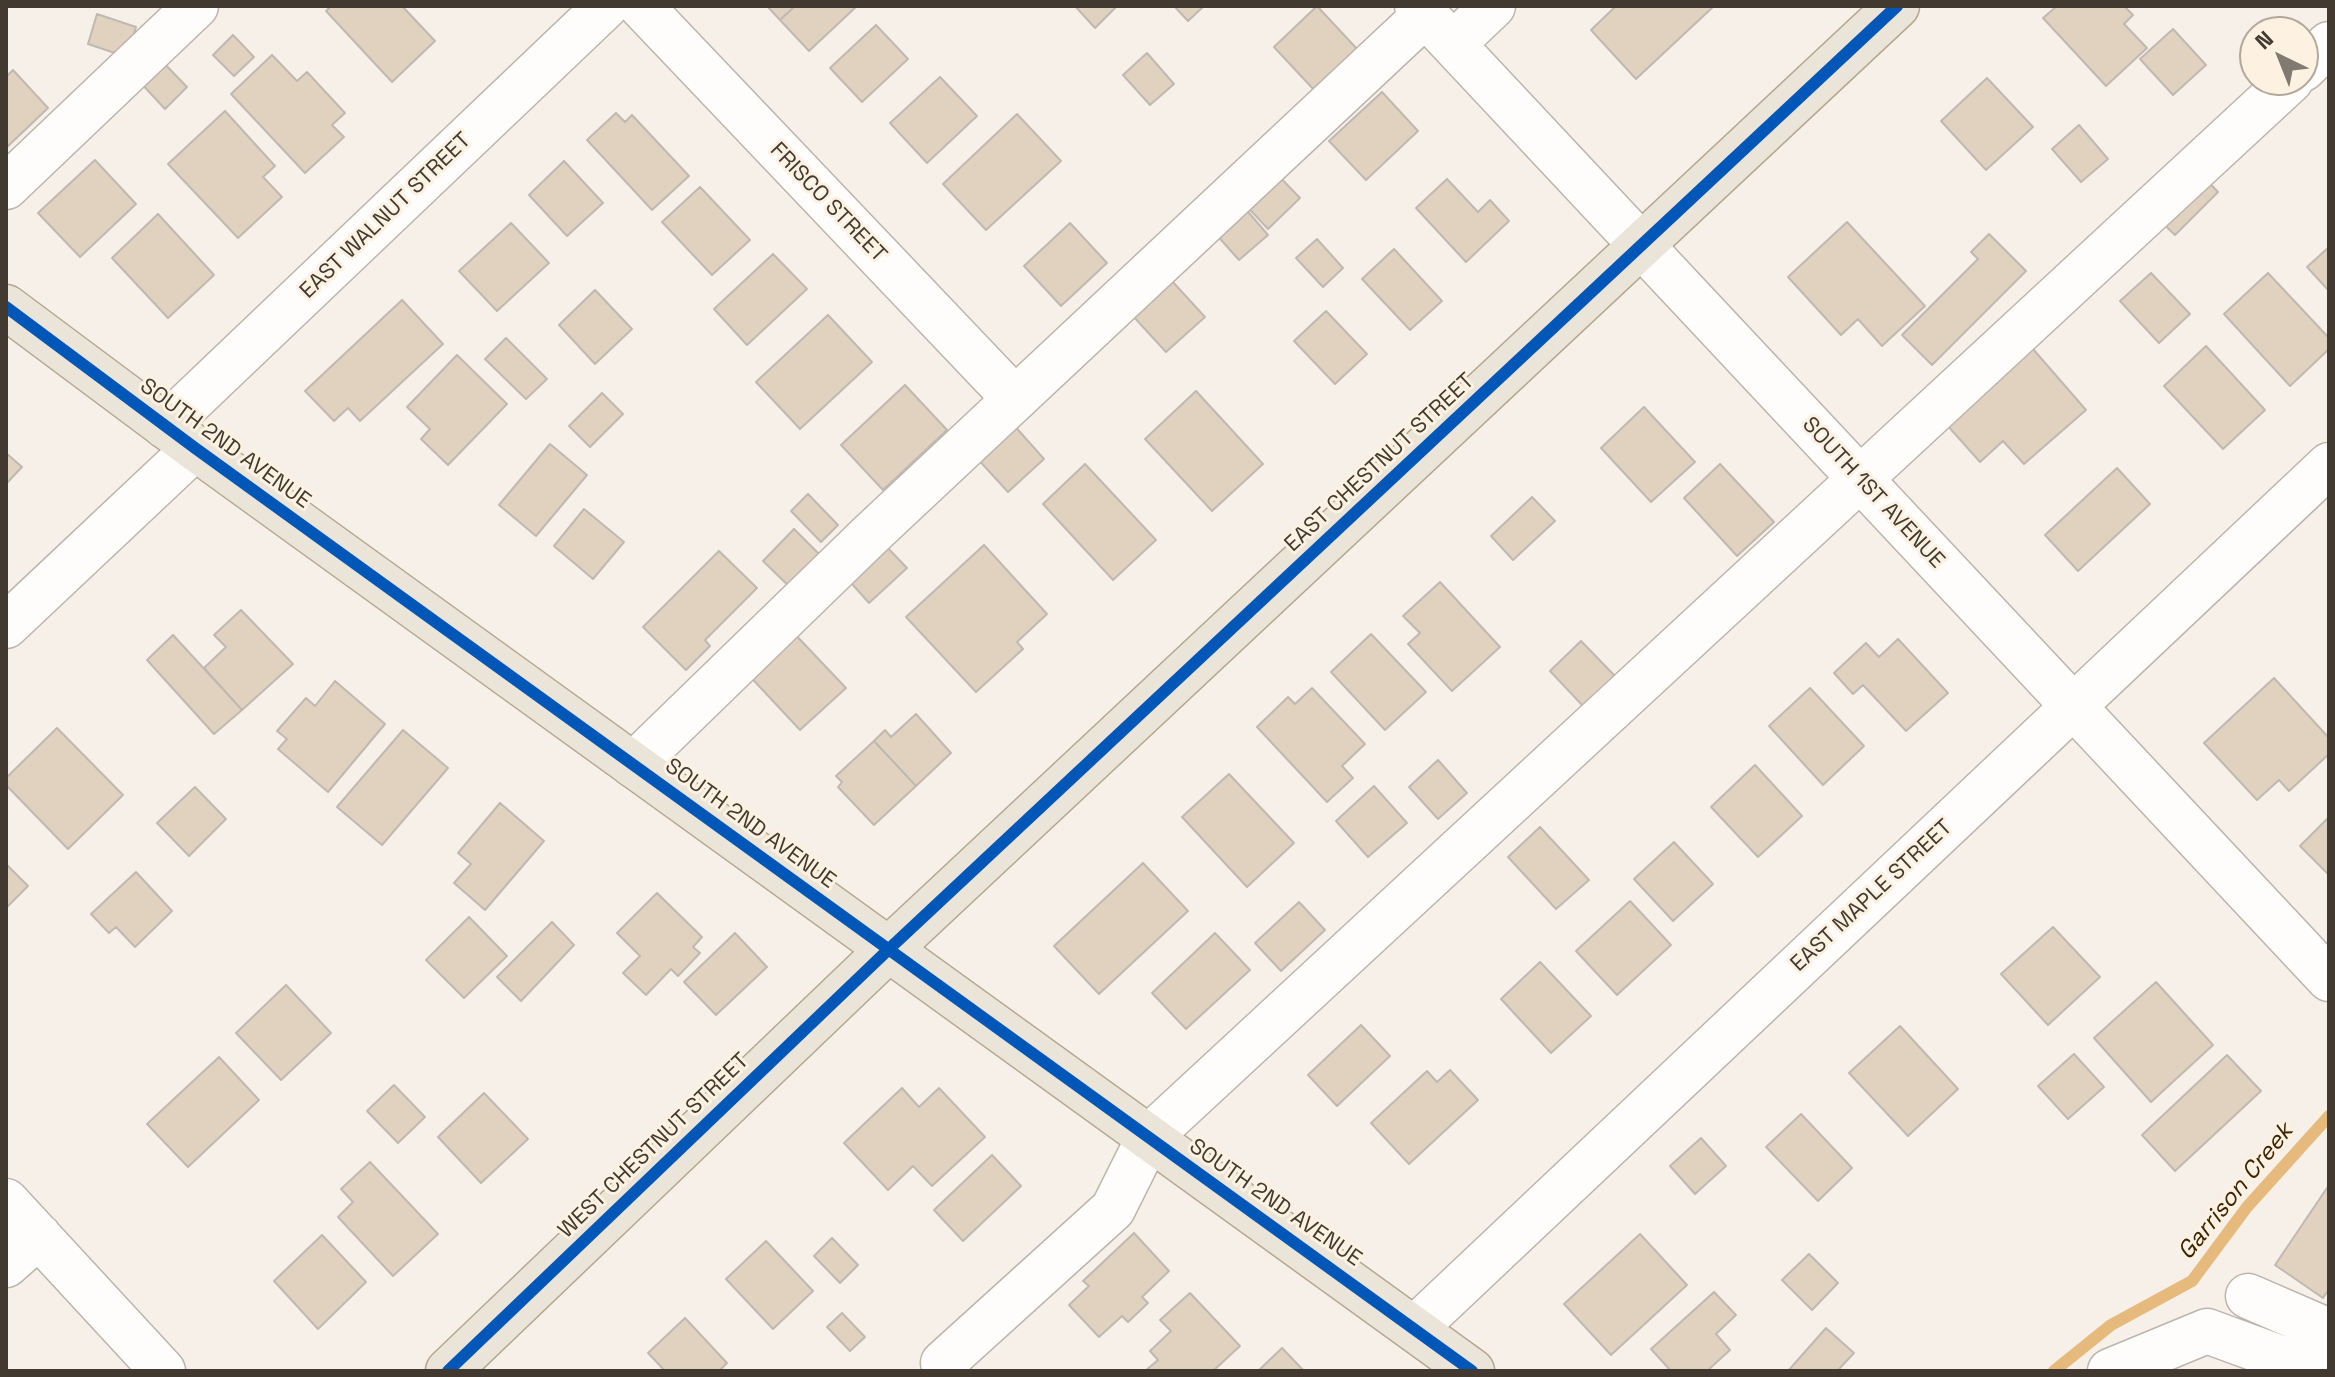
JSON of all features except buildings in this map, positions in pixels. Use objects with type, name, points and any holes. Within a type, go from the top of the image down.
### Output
[{"type":"main road","name":"EAST CHESTNUT STREET","points":[[889,949],[1897,6]]},
{"type":"main road","name":"SOUTH 2ND AVENUE","points":[[6,307],[180,437],[1416,1327],[1472,1371]]},
{"type":"main road","name":"WEST CHESTNUT STREET","points":[[448,1371],[889,949]]},
{"type":"street","points":[[6,187],[196,6]]},
{"type":"street","name":"EAST WALNUT STREET","points":[[6,626],[180,437],[606,6]]},
{"type":"street","name":"FRISCO STREET","points":[[641,6],[1015,399]]},
{"type":"street","points":[[633,765],[1015,399],[1432,22],[1493,6]]},
{"type":"street","name":"SOUTH 1ST AVENUE","points":[[1432,22],[2329,979]]},
{"type":"street","points":[[943,1363],[1113,1209],[1149,1137],[1862,481],[2274,96]]},
{"type":"street","name":"EAST MAPLE STREET","points":[[1416,1327],[2329,465]]},
{"type":"street","points":[[6,1201],[163,1371]]},
{"type":"street","points":[[6,1265],[39,1236]]},
{"type":"street","points":[[2248,1296],[2329,1331]]},
{"type":"street","points":[[2110,1371],[2207,1331],[2316,1371]]},
{"type":"waterway","name":"Garrison Creek","points":[[2054,1371],[2111,1325],[2192,1281],[2247,1207],[2329,1116]]},
{"type":"cycle path","points":[[448,1371],[889,949],[1897,6]]},
{"type":"cycle path","points":[[6,307],[195,448],[1472,1371]]}]
